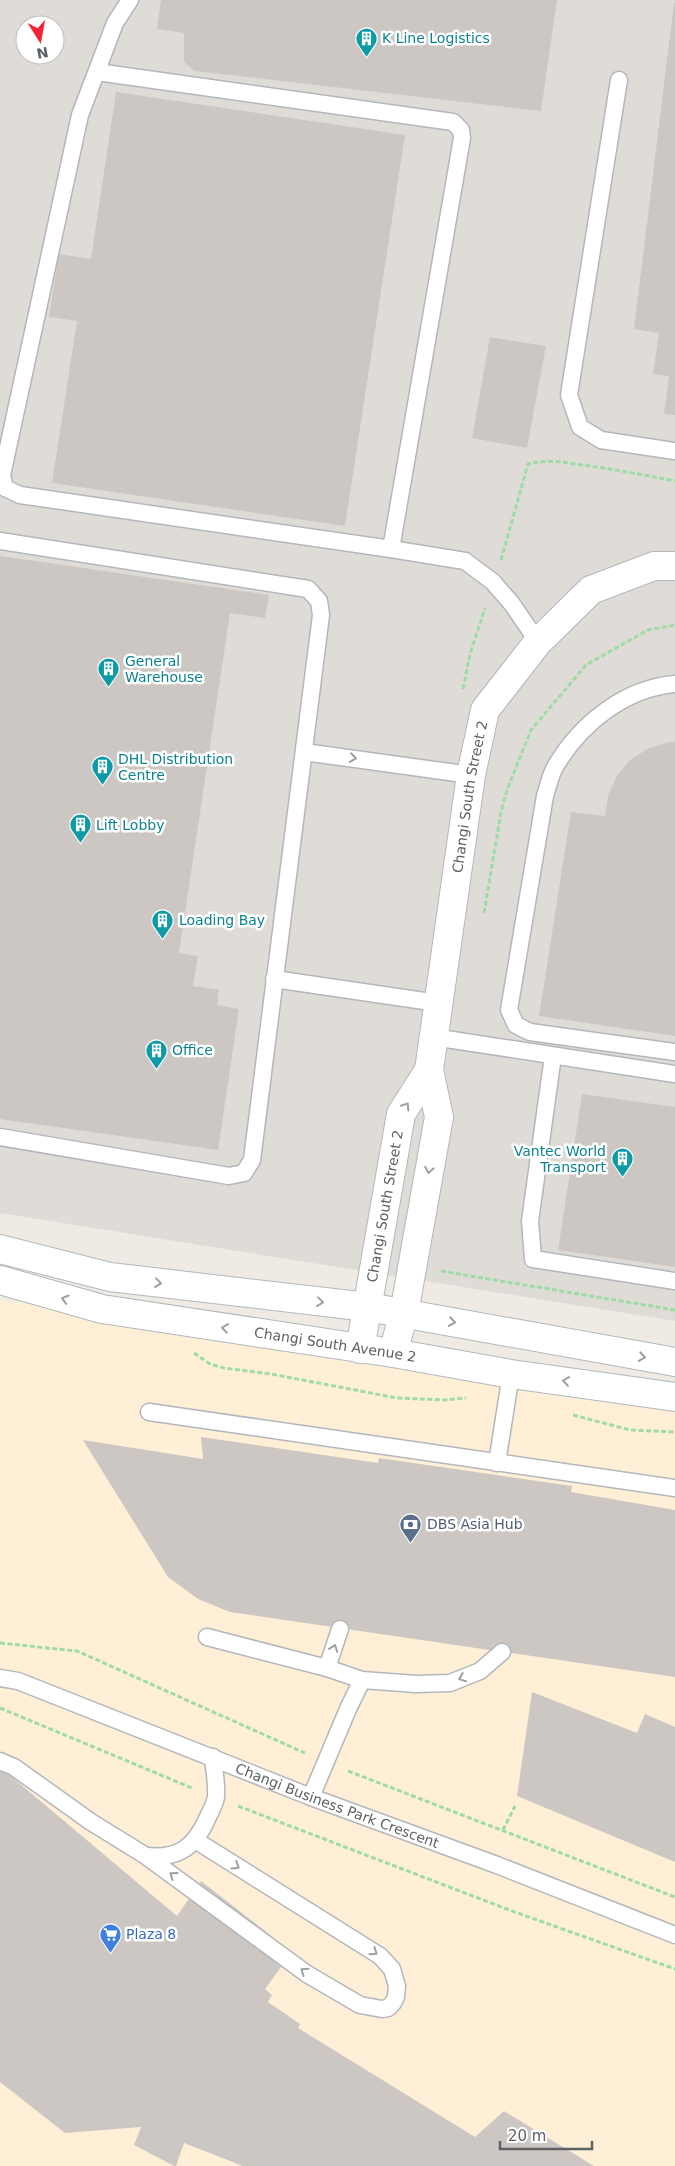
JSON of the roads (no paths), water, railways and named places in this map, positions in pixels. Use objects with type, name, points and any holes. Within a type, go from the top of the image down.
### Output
[{"type":"street","name":"Changi South Street 2","points":[[393,1353],[404,1313],[439,1117],[429,1070],[471,775],[485,710],[538,642],[591,590],[654,566],[675,566]]},
{"type":"street","name":"Changi South Street 2","points":[[360,1349],[401,1114],[429,1070]]},
{"type":"street","points":[[0,1249],[110,1277],[404,1313],[608,1352],[675,1362]]},
{"type":"street","name":"Changi South Avenue 2","points":[[0,1280],[102,1309],[393,1353],[511,1374],[675,1396]]},
{"type":"lane","points":[[130,0],[115,23],[80,115],[2,475],[5,488],[20,495],[391,549],[465,562],[493,582],[512,604],[538,642]]},
{"type":"lane","points":[[97,72],[453,122],[461,130],[462,138],[391,549]]},
{"type":"lane","points":[[619,80],[569,395],[580,427],[601,440],[675,452]]},
{"type":"lane","points":[[0,541],[308,589],[319,601],[321,615],[252,1160],[244,1174],[229,1176],[0,1137]]},
{"type":"lane","points":[[675,684],[636,692],[591,721],[572,742],[554,768],[545,796],[509,1010],[516,1025],[530,1032],[675,1052]]},
{"type":"lane","points":[[304,752],[471,775]]},
{"type":"lane","points":[[274,979],[438,1003]]},
{"type":"lane","points":[[433,1037],[675,1074]]},
{"type":"lane","points":[[553,1056],[530,1221],[533,1259],[675,1281]]},
{"type":"lane","points":[[497,1463],[511,1374]]},
{"type":"lane","points":[[149,1412],[675,1488]]},
{"type":"lane","points":[[327,1668],[340,1629]]},
{"type":"lane","points":[[207,1636],[327,1668],[362,1680],[416,1684],[450,1683],[480,1671],[502,1652]]},
{"type":"lane","name":"Changi Business Park Crescent","points":[[0,1678],[18,1680],[311,1797],[496,1864],[675,1935]]},
{"type":"lane","points":[[311,1797],[362,1680]]},
{"type":"lane","points":[[146,1856],[174,1855],[185,1849],[202,1830],[216,1798],[213,1758]]},
{"type":"lane","points":[[0,1760],[14,1767],[92,1822],[146,1856],[307,1974],[360,2005],[382,2009],[388,2008],[393,2004],[396,1997],[396,1977],[392,1969],[380,1956],[195,1840]]},
{"type":"place","name":"K Line Logistics","points":[[366,57]]},
{"type":"place","name":"General Warehouse","points":[[109,688]]},
{"type":"place","name":"DHL Distribution Centre","points":[[102,786]]},
{"type":"place","name":"Lift Lobby","points":[[80,844]]},
{"type":"place","name":"Loading Bay","points":[[163,939]]},
{"type":"place","name":"Office","points":[[156,1069]]},
{"type":"place","name":"Vantec World Transport","points":[[622,1178]]},
{"type":"place","name":"DBS Asia Hub","points":[[411,1543]]},
{"type":"place","name":"Plaza 8","points":[[110,1953]]}]
